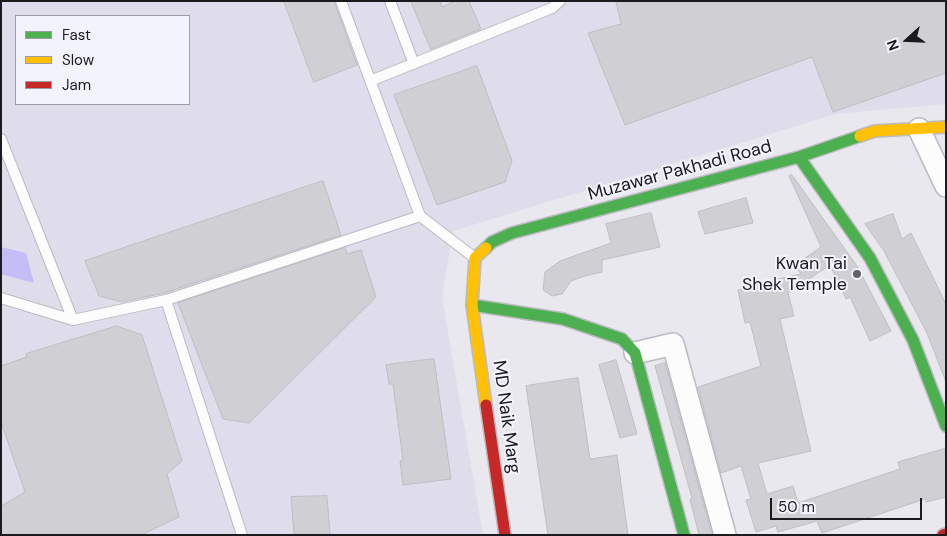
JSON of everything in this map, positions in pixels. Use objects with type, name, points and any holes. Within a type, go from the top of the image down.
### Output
[{"type":"street","name":"Muzawar Pakhadi Road","points":[[476,258],[492,242],[512,233],[798,157],[875,131],[946,127]]},
{"type":"street","points":[[919,130],[946,186]]},
{"type":"street","points":[[798,157],[870,258],[913,340],[946,426]]},
{"type":"street","points":[[476,258],[472,304],[563,319],[622,339],[636,353],[684,535]]},
{"type":"street","name":"MD Naik Marg","points":[[472,304],[505,535]]},
{"type":"street","points":[[636,353],[672,344],[725,535]]},
{"type":"lane","points":[[341,1],[420,216],[476,258]]},
{"type":"lane","points":[[390,1],[414,64]]},
{"type":"lane","points":[[370,81],[552,8],[560,1]]},
{"type":"lane","points":[[1,139],[72,320]]},
{"type":"lane","points":[[1,298],[72,320],[166,300],[420,216]]},
{"type":"lane","points":[[166,300],[242,535]]},
{"type":"shaded area","points":[[1,1],[946,1],[946,104],[836,114],[453,231],[442,297],[483,535],[1,535]]},
{"type":"shaded area","points":[[1,247],[26,253],[34,283],[1,274]]},
{"type":"building","points":[[284,1],[334,1],[357,65],[314,82]]},
{"type":"building","points":[[411,1],[440,1],[442,7],[455,1],[469,1],[481,29],[431,49]]},
{"type":"building","points":[[616,1],[946,1],[946,73],[833,112],[812,57],[625,125],[588,33],[621,24]]},
{"type":"building","points":[[477,66],[512,161],[505,182],[437,205],[394,95]]},
{"type":"building","points":[[792,175],[857,266],[891,331],[870,341],[850,297],[846,299],[830,265],[788,293],[794,316],[780,319],[811,451],[758,463],[767,494],[793,486],[798,503],[900,469],[898,462],[946,448],[946,497],[926,502],[925,499],[822,533],[817,521],[778,532],[776,526],[756,532],[746,500],[751,499],[741,466],[721,473],[698,387],[761,366],[750,322],[745,323],[738,290],[751,287],[751,285],[801,274],[795,265],[821,247],[789,176]]},
{"type":"building","points":[[323,181],[341,235],[164,293],[122,302],[99,296],[85,261]]},
{"type":"building","points":[[746,198],[753,223],[705,234],[698,212]]},
{"type":"building","points":[[651,213],[660,247],[602,260],[602,272],[571,281],[562,294],[552,296],[543,290],[545,272],[560,261],[611,243],[606,224]]},
{"type":"building","points":[[893,214],[902,239],[911,233],[946,304],[946,382],[927,333],[884,251],[865,224]]},
{"type":"building","points":[[345,248],[347,254],[361,250],[376,297],[249,423],[223,419],[178,303]]},
{"type":"building","points":[[117,326],[142,335],[182,461],[167,474],[179,517],[141,535],[1,535],[1,506],[25,492],[1,422],[1,366],[27,357],[26,354]]},
{"type":"building","points":[[434,359],[451,479],[403,485],[400,461],[403,460],[393,384],[389,384],[386,365]]},
{"type":"building","points":[[616,360],[637,434],[620,438],[599,365]]},
{"type":"building","points":[[665,363],[712,535],[699,535],[690,499],[692,498],[655,366]]},
{"type":"building","points":[[578,378],[590,459],[617,455],[628,535],[548,535],[526,386]]},
{"type":"building","points":[[327,496],[330,535],[294,535],[291,497]]},
{"type":"traffic: fast","points":[[486,248],[492,242],[512,233],[799,157],[860,136]]},
{"type":"traffic: fast","points":[[799,157],[870,258],[913,340],[946,426]]},
{"type":"traffic: fast","points":[[472,305],[563,319],[622,339],[635,353],[684,535]]},
{"type":"traffic: slow","points":[[860,136],[875,131],[946,127]]},
{"type":"traffic: slow","points":[[486,248],[475,258],[472,305],[486,405]]},
{"type":"traffic: jam","points":[[486,405],[505,535]]},
{"type":"place","name":"Kwan Tai Shek Temple","points":[[857,274]]}]
